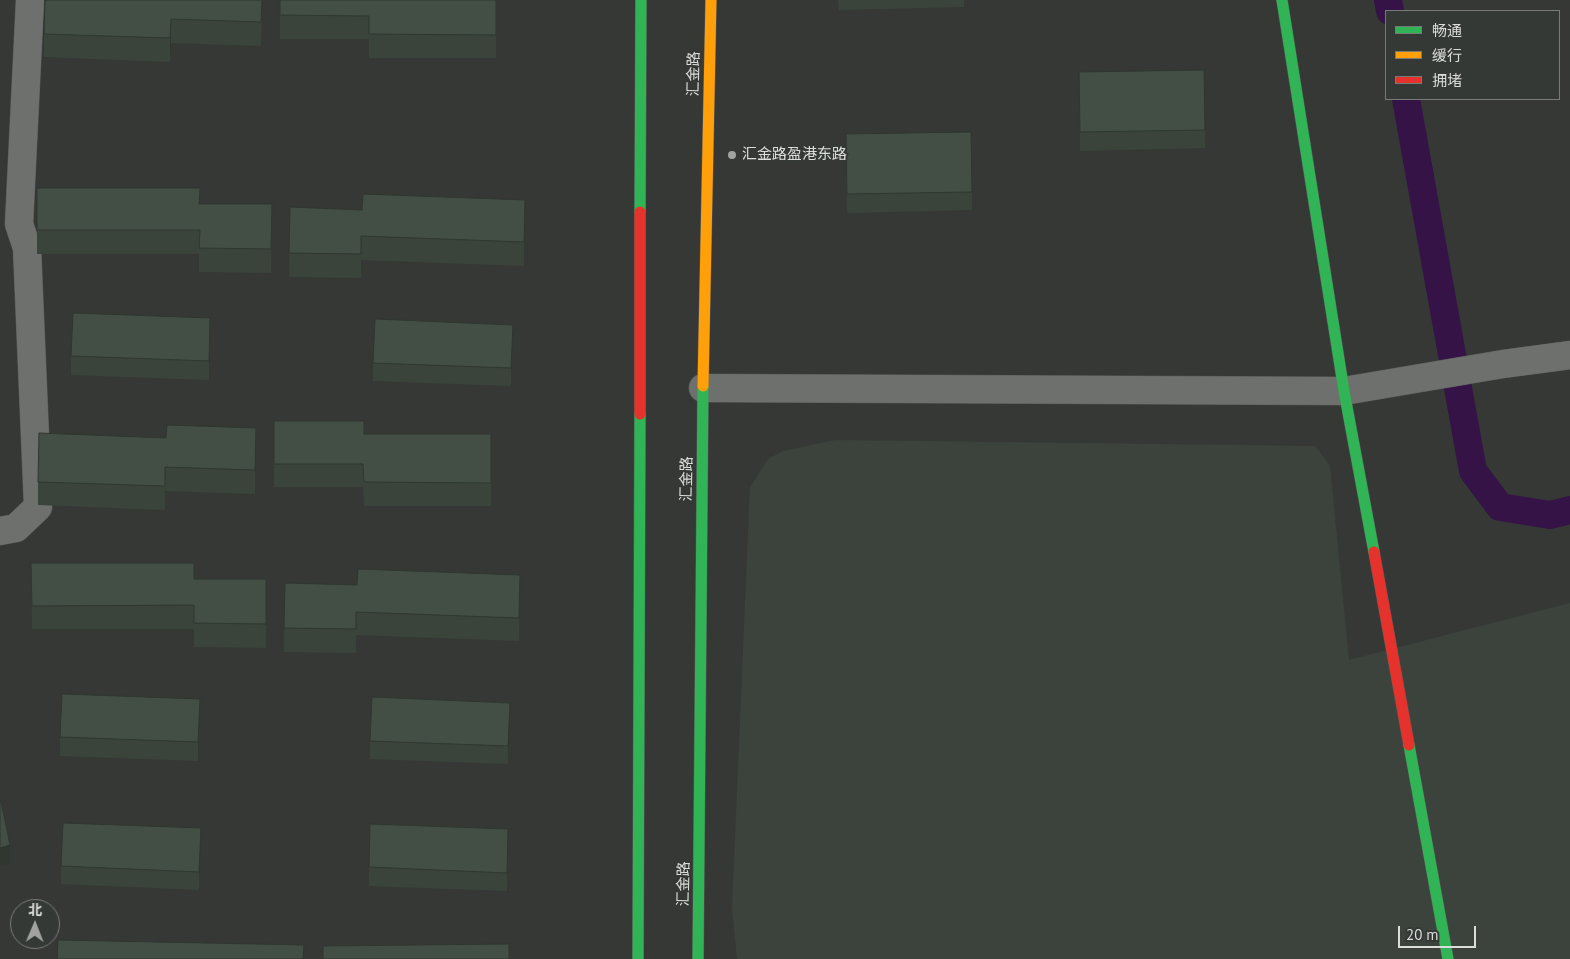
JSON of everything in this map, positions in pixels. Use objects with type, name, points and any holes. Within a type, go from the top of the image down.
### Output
[{"type":"main road","points":[[638,959],[642,0]]},
{"type":"main road","name":"汇金路","points":[[698,959],[703,388],[711,0]]},
{"type":"main road","points":[[1282,0],[1344,391],[1448,959]]},
{"type":"street","points":[[0,531],[16,528],[38,507],[26,248],[19,224],[30,0]]},
{"type":"street","points":[[703,388],[1344,391],[1503,364],[1570,355]]},
{"type":"shaded area","points":[[835,440],[1315,446],[1330,466],[1349,660],[1570,603],[1570,959],[737,959],[732,908],[750,487],[768,459],[783,451]]},
{"type":"building","points":[[45,0],[262,0],[261,22],[171,19],[170,38],[44,34]]},
{"type":"building","points":[[280,0],[496,0],[496,35],[369,34],[369,16],[280,15]]},
{"type":"building","points":[[1204,70],[1205,130],[1080,132],[1079,72]]},
{"type":"building","points":[[971,132],[972,192],[847,194],[846,134]]},
{"type":"building","points":[[37,188],[200,188],[199,204],[272,204],[271,249],[199,248],[200,230],[37,230]]},
{"type":"building","points":[[363,194],[525,200],[524,242],[361,236],[361,254],[289,253],[290,207],[362,210]]},
{"type":"building","points":[[73,313],[210,318],[209,361],[71,356]]},
{"type":"building","points":[[375,319],[513,325],[511,368],[373,363]]},
{"type":"building","points":[[274,421],[364,421],[364,434],[491,434],[491,483],[364,482],[363,464],[274,464]]},
{"type":"building","points":[[167,425],[256,428],[255,470],[165,467],[165,486],[38,482],[39,433],[166,438]]},
{"type":"building","points":[[31,563],[194,563],[194,579],[266,579],[266,624],[194,623],[194,605],[32,606]]},
{"type":"building","points":[[358,569],[520,575],[519,618],[356,612],[356,629],[284,628],[285,583],[357,585]]},
{"type":"building","points":[[62,694],[200,699],[198,742],[60,737]]},
{"type":"building","points":[[372,697],[510,703],[508,746],[370,741]]},
{"type":"building","points":[[0,801],[10,845],[0,848]]},
{"type":"building","points":[[63,823],[201,828],[199,872],[61,866]]},
{"type":"building","points":[[370,824],[508,829],[507,873],[369,867]]},
{"type":"building","points":[[60,940],[304,945],[303,959],[57,959]]},
{"type":"building","points":[[509,944],[509,959],[323,959],[323,946]]},
{"type":"waterway","points":[[1388,0],[1390,10]]},
{"type":"waterway","points":[[1406,100],[1473,471],[1500,507],[1550,515],[1570,510]]},
{"type":"traffic: fast","points":[[640,212],[641,0]]},
{"type":"traffic: fast","points":[[1282,0],[1344,391],[1374,552]]},
{"type":"traffic: fast","points":[[698,959],[703,386]]},
{"type":"traffic: fast","points":[[638,959],[640,414]]},
{"type":"traffic: fast","points":[[1409,745],[1448,959]]},
{"type":"traffic: slow","points":[[703,386],[711,0]]},
{"type":"traffic: jam","points":[[640,212],[640,414]]},
{"type":"traffic: jam","points":[[1374,552],[1409,745]]},
{"type":"place","name":"汇金路盈港东路","points":[[732,155]]}]
